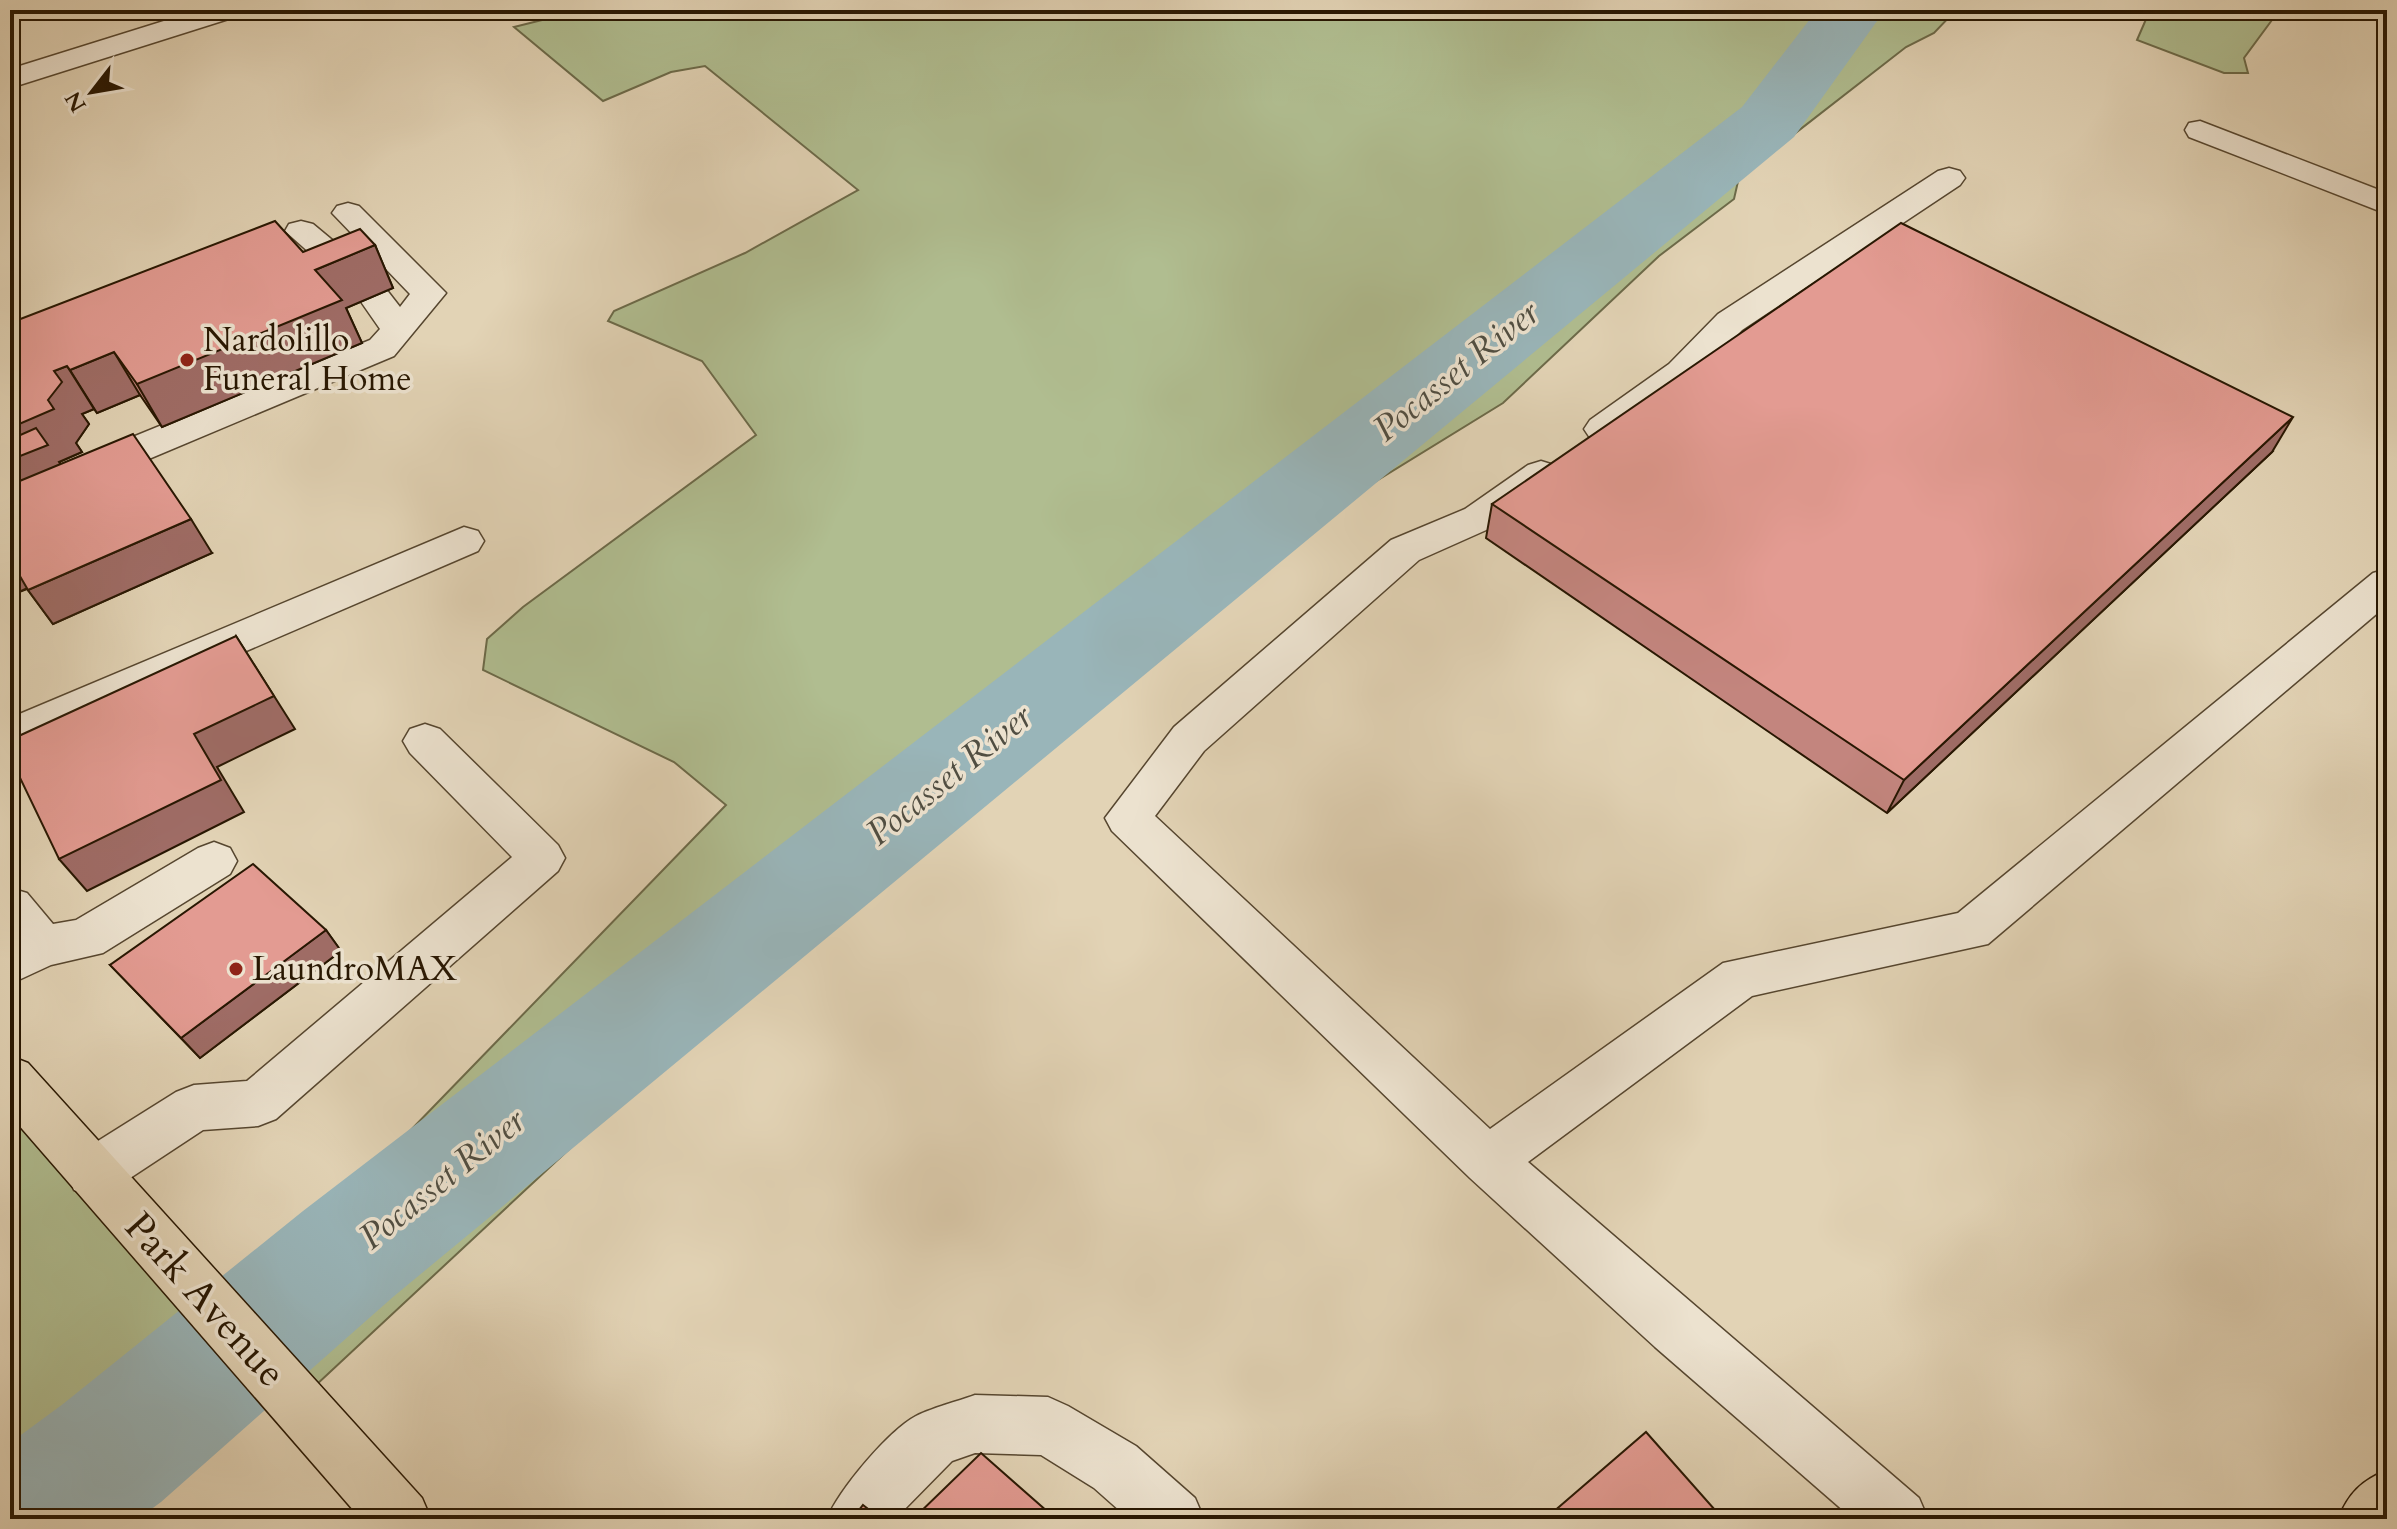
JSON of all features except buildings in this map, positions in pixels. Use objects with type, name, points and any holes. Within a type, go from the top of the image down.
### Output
[{"type":"main road","name":"Park Avenue","points":[[10,1079],[401,1519]]},
{"type":"main road","points":[[2368,1519],[2387,1500]]},
{"type":"street","points":[[10,79],[228,10]]},
{"type":"street","points":[[2200,130],[2387,204]]},
{"type":"street","points":[[1898,1519],[1675,1328],[1488,1161],[1128,818],[1189,739],[1405,550],[1479,518],[1682,372],[1730,322],[1949,178]]},
{"type":"street","points":[[131,452],[382,348],[399,330],[429,293],[348,213]]},
{"type":"street","points":[[301,231],[367,288],[399,330]]},
{"type":"street","points":[[10,736],[464,541]]},
{"type":"street","points":[[1488,1161],[1740,978],[1971,930],[2387,583]]},
{"type":"street","points":[[93,1173],[194,1108],[258,1103],[542,858],[425,741]]},
{"type":"street","points":[[10,907],[26,955],[86,939],[214,861]]},
{"type":"street","points":[[857,1519],[883,1487],[934,1438],[975,1424],[1048,1426],[1115,1467],[1174,1519]]},
{"type":"green space","points":[[582,10],[1956,10],[1934,33],[1906,47],[1739,177],[1734,199],[1659,256],[1503,403],[1256,555],[971,775],[315,1386],[279,1364],[157,1475],[109,1512],[94,1519],[72,1519],[30,1511],[10,1515],[10,1068],[221,1282],[248,1270],[376,1166],[726,805],[674,762],[483,670],[487,639],[523,607],[756,435],[702,361],[608,321],[614,311],[745,253],[858,190],[705,66],[671,72],[603,101],[514,27]]},
{"type":"green space","points":[[2150,10],[2292,10],[2272,20],[2244,58],[2248,73],[2224,73],[2137,40]]},
{"type":"waterway","name":"Pocasset River","points":[[24,1519],[112,1453],[348,1254],[1768,122],[1852,10]]},
{"type":"place","name":"Nardolillo Funeral Home","points":[[187,360]]},
{"type":"place","name":"LaundroMAX","points":[[236,969]]}]
